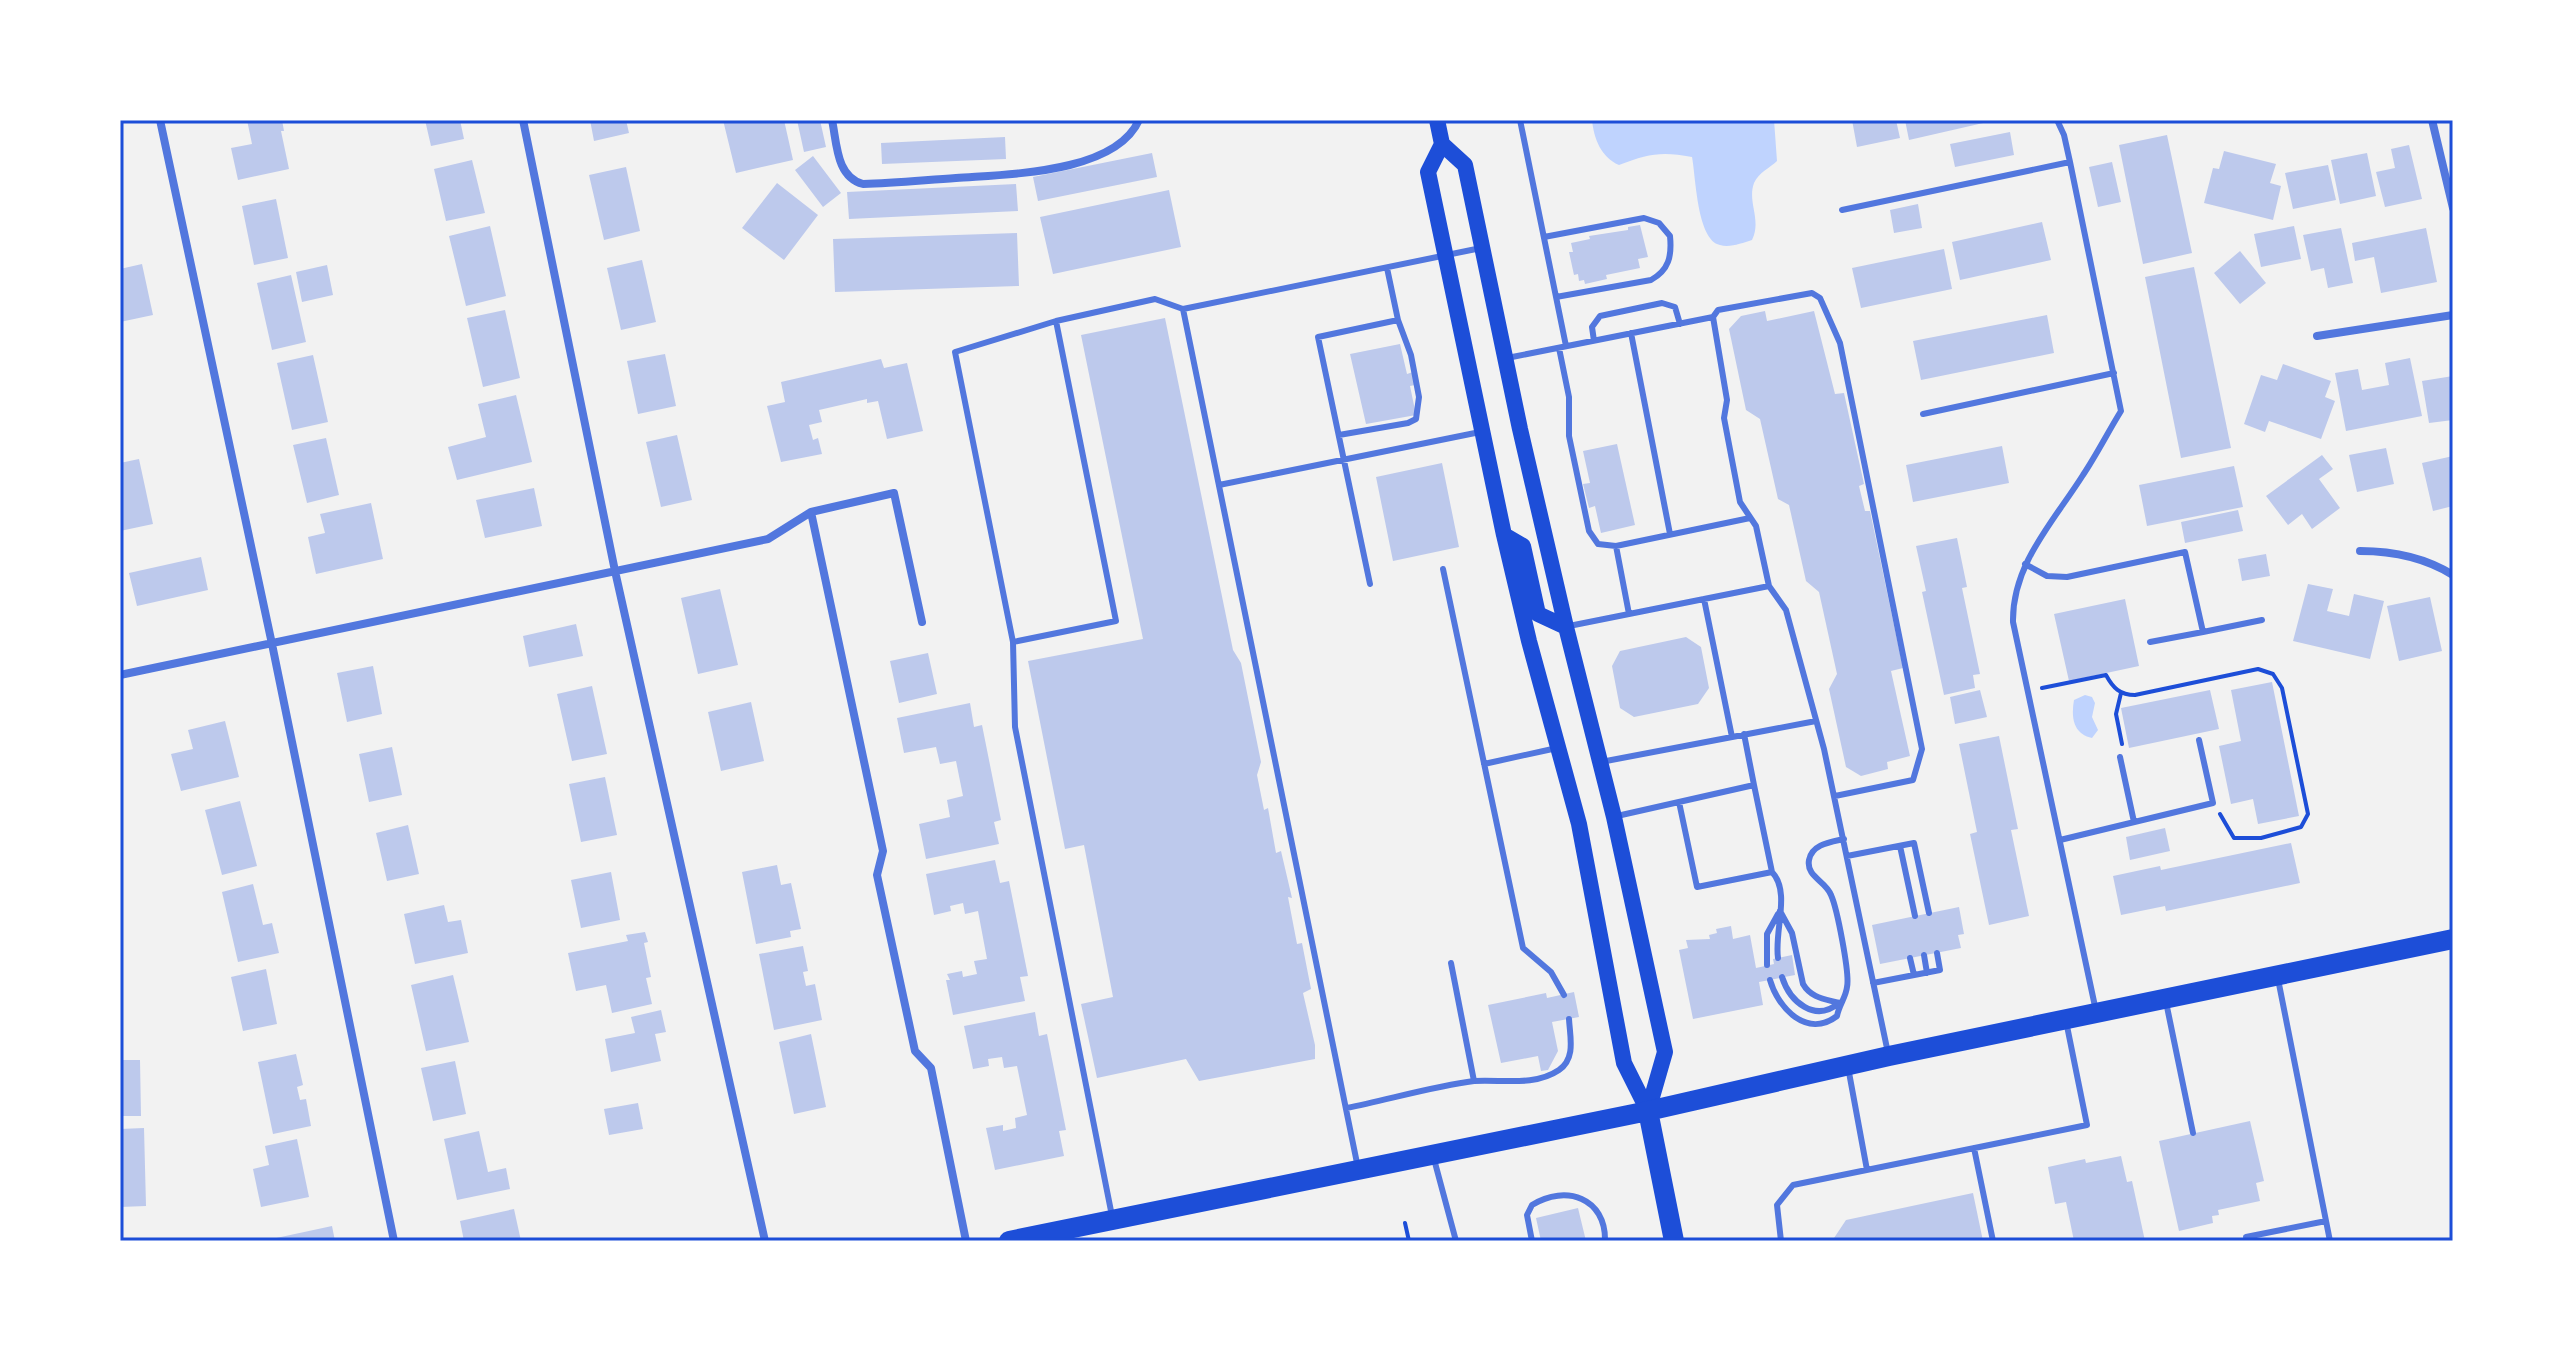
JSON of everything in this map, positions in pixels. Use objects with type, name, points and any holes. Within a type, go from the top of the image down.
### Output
[{"type":"main road","points":[[1437,120],[1442,144],[1465,165],[1520,429],[1614,817],[1665,1052],[1648,1111]]},
{"type":"main road","points":[[1442,144],[1428,172],[1504,535],[1579,824],[1624,1063],[1648,1111],[1674,1241]]},
{"type":"main road","points":[[1504,535],[1523,546],[1538,614],[1566,627]]},
{"type":"main road","points":[[1009,1241],[1648,1111],[1889,1056],[2453,939]]},
{"type":"street","points":[[160,120],[272,644],[394,1241]]},
{"type":"street","points":[[523,120],[615,571],[765,1241]]},
{"type":"street","points":[[832,120],[843,170],[849,179],[863,184],[1027,173],[1057,168],[1102,154],[1122,140],[1139,120]]},
{"type":"street","points":[[2432,120],[2453,208]]},
{"type":"street","points":[[2317,336],[2453,315]]},
{"type":"street","points":[[120,675],[768,539],[811,512],[894,493],[922,622]]},
{"type":"street","points":[[811,512],[883,851],[877,875],[915,1051],[931,1068],[966,1241]]},
{"type":"street","points":[[2360,551],[2389,551],[2434,563],[2453,575]]},
{"type":"lane","points":[[1520,120],[1556,297],[1569,397],[1569,436],[1589,531],[1598,544],[1616,546],[1750,518]]},
{"type":"lane","points":[[2057,120],[2070,162],[2121,411],[2025,564],[2013,603],[2013,622],[2096,1013]]},
{"type":"lane","points":[[1842,210],[2070,162]]},
{"type":"lane","points":[[1544,237],[1644,218],[1659,223],[1670,236],[1669,262],[1659,276],[1556,297]]},
{"type":"lane","points":[[1112,1220],[1015,727],[1013,642],[955,352],[1056,321],[1155,299],[1183,309],[1483,248]]},
{"type":"lane","points":[[1339,435],[1416,419],[1419,397],[1411,355],[1398,320],[1387,268]]},
{"type":"lane","points":[[1507,358],[1713,317],[1718,310],[1812,293],[1820,298],[1840,343],[1922,749],[1913,780],[1835,796]]},
{"type":"lane","points":[[1594,341],[1592,327],[1600,316],[1662,303],[1675,307],[1680,324]]},
{"type":"lane","points":[[1183,309],[1359,1171]]},
{"type":"lane","points":[[1713,317],[1727,400],[1724,418],[1740,502],[1756,526],[1769,586],[1786,610],[1816,721],[1835,796],[1889,1056]]},
{"type":"lane","points":[[1370,584],[1318,337],[1398,320]]},
{"type":"lane","points":[[1013,642],[1116,621],[1056,321]]},
{"type":"lane","points":[[1631,333],[1670,534]]},
{"type":"lane","points":[[1923,414],[2114,373]]},
{"type":"lane","points":[[1219,485],[1483,431]]},
{"type":"lane","points":[[1616,546],[1629,614]]},
{"type":"lane","points":[[2025,564],[2047,576],[2067,577],[2185,552],[2203,632]]},
{"type":"lane","points":[[1443,569],[1523,948],[1551,972],[1564,995]]},
{"type":"lane","points":[[1566,627],[1769,586]]},
{"type":"lane","points":[[1704,599],[1732,737]]},
{"type":"lane","points":[[2150,642],[2262,620]]},
{"type":"lane","points":[[1601,762],[1816,721]]},
{"type":"lane","points":[[1744,734],[1772,872],[1779,881],[1782,896],[1776,940],[1778,958]]},
{"type":"lane","points":[[2060,840],[2213,803],[2199,740]]},
{"type":"lane","points":[[1484,764],[1557,748]]},
{"type":"lane","points":[[2120,757],[2134,822]]},
{"type":"lane","points":[[1614,817],[1754,785]]},
{"type":"lane","points":[[1679,802],[1697,887],[1772,872]]},
{"type":"lane","points":[[1782,977],[1791,997],[1802,1007],[1819,1011],[1832,1009],[1846,992],[1848,976],[1832,896],[1813,876],[1808,864],[1810,855],[1822,844],[1844,839]]},
{"type":"lane","points":[[1847,856],[1914,843],[1929,913]]},
{"type":"lane","points":[[1900,846],[1915,916]]},
{"type":"lane","points":[[1780,911],[1790,926],[1806,991],[1839,1003]]},
{"type":"lane","points":[[1767,965],[1767,934],[1780,911]]},
{"type":"lane","points":[[1873,983],[1940,970],[1937,953]]},
{"type":"lane","points":[[1924,955],[1927,973]]},
{"type":"lane","points":[[1910,958],[1914,975]]},
{"type":"lane","points":[[1451,963],[1474,1081]]},
{"type":"lane","points":[[2277,975],[2330,1241]]},
{"type":"lane","points":[[1770,980],[1778,1002],[1803,1021],[1835,1018],[1839,1003]]},
{"type":"lane","points":[[2166,999],[2193,1133]]},
{"type":"lane","points":[[1347,1108],[1474,1081],[1525,1080],[1560,1070],[1572,1051],[1569,1019]]},
{"type":"lane","points":[[1781,1241],[1777,1205],[1793,1185],[2087,1125],[2066,1019]]},
{"type":"lane","points":[[1847,1066],[1867,1170]]},
{"type":"lane","points":[[1974,1148],[1993,1241]]},
{"type":"lane","points":[[1433,1155],[1456,1241]]},
{"type":"lane","points":[[1532,1241],[1527,1215],[1532,1205],[1549,1198],[1575,1195],[1591,1204],[1599,1215],[1605,1241]]},
{"type":"lane","points":[[2246,1237],[2326,1221]]},
{"type":"path","points":[[2120,757],[2125,754],[2116,714],[2121,693]]},
{"type":"path","points":[[1405,1223],[1409,1241]]},
{"type":"water","points":[[1592,120],[1774,120],[1777,161],[1754,183],[1752,197],[1756,225],[1752,240],[1728,246],[1712,241],[1702,220],[1692,157],[1655,155],[1619,165],[1607,157],[1600,147]]},
{"type":"water","points":[[2085,695],[2092,697],[2095,703],[2092,717],[2098,730],[2092,738],[2077,729],[2073,718],[2074,700]]},
{"type":"building","points":[[247,120],[282,120],[284,131],[281,131],[289,169],[238,180],[231,148],[252,144]]},
{"type":"building","points":[[425,120],[460,120],[464,139],[431,146]]},
{"type":"building","points":[[590,120],[626,120],[629,133],[594,141]]},
{"type":"building","points":[[723,120],[784,120],[793,160],[736,173]]},
{"type":"building","points":[[797,120],[820,120],[826,147],[804,152]]},
{"type":"building","points":[[1852,120],[1896,120],[1900,138],[1857,147]]},
{"type":"building","points":[[1905,120],[1992,120],[1992,121],[1909,140]]},
{"type":"building","points":[[2010,132],[2014,155],[1955,167],[1950,144]]},
{"type":"building","points":[[2167,135],[2192,253],[2143,264],[2119,145]]},
{"type":"building","points":[[1005,137],[1006,159],[882,164],[881,143]]},
{"type":"building","points":[[2409,145],[2422,199],[2385,207],[2376,172],[2395,168],[2391,149]]},
{"type":"building","points":[[2224,151],[2276,164],[2270,183],[2281,186],[2273,220],[2204,203],[2213,168],[2219,169]]},
{"type":"building","points":[[1152,153],[1157,177],[1038,201],[1033,177]]},
{"type":"building","points":[[2367,153],[2376,196],[2340,204],[2331,160]]},
{"type":"building","points":[[813,156],[841,193],[823,207],[795,170]]},
{"type":"building","points":[[472,160],[485,213],[446,221],[434,169]]},
{"type":"building","points":[[2112,162],[2121,202],[2098,207],[2089,167]]},
{"type":"building","points":[[2328,165],[2336,200],[2293,209],[2285,173]]},
{"type":"building","points":[[626,167],[640,231],[604,240],[589,175]]},
{"type":"building","points":[[777,183],[818,215],[784,260],[742,228]]},
{"type":"building","points":[[1016,184],[1018,211],[849,219],[847,192]]},
{"type":"building","points":[[1169,190],[1181,247],[1053,274],[1040,217]]},
{"type":"building","points":[[276,199],[288,258],[254,265],[242,206]]},
{"type":"building","points":[[1918,204],[1922,228],[1894,233],[1890,210]]},
{"type":"building","points":[[2042,222],[2051,260],[1960,280],[1952,242]]},
{"type":"building","points":[[1640,225],[1648,257],[1638,259],[1640,268],[1606,275],[1607,279],[1585,284],[1584,280],[1579,281],[1578,274],[1574,275],[1569,252],[1573,252],[1571,243]]},
{"type":"building","points":[[490,226],[506,296],[466,306],[449,236]]},
{"type":"building","points":[[2294,226],[2301,259],[2261,267],[2254,234]]},
{"type":"building","points":[[2341,228],[2353,283],[2328,288],[2324,268],[2311,271],[2303,235]]},
{"type":"building","points":[[2426,228],[2437,282],[2381,293],[2374,257],[2355,261],[2352,243]]},
{"type":"building","points":[[1017,233],[1019,286],[835,292],[833,239]]},
{"type":"building","points":[[1944,249],[1952,289],[1861,308],[1852,268]]},
{"type":"building","points":[[2240,251],[2266,283],[2240,304],[2214,273]]},
{"type":"building","points":[[642,260],[656,322],[621,330],[607,268]]},
{"type":"building","points":[[142,264],[153,315],[120,322],[120,269]]},
{"type":"building","points":[[327,265],[333,295],[302,302],[296,272]]},
{"type":"building","points":[[2194,267],[2231,448],[2181,458],[2145,277]]},
{"type":"building","points":[[291,275],[306,342],[272,350],[257,283]]},
{"type":"building","points":[[505,310],[520,378],[483,387],[467,318]]},
{"type":"building","points":[[1765,311],[1767,321],[1814,311],[1835,394],[1844,393],[1864,484],[1859,486],[1865,511],[1870,511],[1903,668],[1891,671],[1910,756],[1887,762],[1888,769],[1861,776],[1846,767],[1829,689],[1837,674],[1819,592],[1806,581],[1789,505],[1778,499],[1760,419],[1746,410],[1729,329],[1741,316]]},
{"type":"building","points":[[2047,315],[2054,353],[1921,380],[1913,341]]},
{"type":"building","points":[[1165,318],[1233,650],[1241,663],[1261,762],[1257,775],[1264,810],[1268,808],[1276,853],[1281,851],[1292,898],[1288,897],[1297,944],[1302,943],[1311,989],[1303,993],[1315,1045],[1315,1059],[1199,1081],[1186,1059],[1097,1078],[1081,1004],[1113,997],[1084,845],[1065,849],[1028,661],[1143,639],[1081,335]]},
{"type":"building","points":[[1400,344],[1407,374],[1413,372],[1415,385],[1410,386],[1416,415],[1366,424],[1350,354]]},
{"type":"building","points":[[665,354],[676,406],[638,414],[627,361]]},
{"type":"building","points":[[313,355],[328,422],[292,430],[277,363]]},
{"type":"building","points":[[2410,358],[2422,416],[2346,431],[2335,373],[2358,369],[2362,390],[2389,385],[2385,363]]},
{"type":"building","points":[[881,359],[884,368],[907,363],[923,431],[887,439],[878,401],[867,403],[867,399],[819,410],[822,422],[809,425],[813,440],[818,438],[822,454],[781,462],[767,406],[785,402],[781,382]]},
{"type":"building","points":[[2283,364],[2331,381],[2325,397],[2335,401],[2321,439],[2269,421],[2265,432],[2244,424],[2261,375],[2277,380]]},
{"type":"building","points":[[2453,376],[2453,420],[2429,423],[2422,381]]},
{"type":"building","points":[[516,395],[532,462],[457,480],[448,447],[486,437],[478,404]]},
{"type":"building","points":[[677,435],[692,500],[661,507],[646,442]]},
{"type":"building","points":[[326,438],[339,495],[307,503],[293,445]]},
{"type":"building","points":[[1617,444],[1635,525],[1601,533],[1595,506],[1589,508],[1583,484],[1590,483],[1583,451]]},
{"type":"building","points":[[2002,446],[2009,483],[1913,502],[1906,465]]},
{"type":"building","points":[[2386,448],[2394,484],[2357,492],[2349,455]]},
{"type":"building","points":[[2322,455],[2333,469],[2319,479],[2340,508],[2312,529],[2302,514],[2288,525],[2266,496]]},
{"type":"building","points":[[2453,456],[2453,506],[2433,511],[2422,463]]},
{"type":"building","points":[[139,459],[153,524],[120,531],[120,463]]},
{"type":"building","points":[[1442,463],[1459,547],[1393,561],[1376,477]]},
{"type":"building","points":[[2234,466],[2243,507],[2147,526],[2139,485]]},
{"type":"building","points":[[534,488],[542,526],[485,538],[476,500]]},
{"type":"building","points":[[371,503],[383,559],[316,574],[308,537],[325,533],[320,514]]},
{"type":"building","points":[[2238,510],[2243,531],[2185,543],[2181,522]]},
{"type":"building","points":[[1957,538],[1967,587],[1962,588],[1980,674],[1973,675],[1975,688],[1944,695],[1922,592],[1926,591],[1916,546]]},
{"type":"building","points":[[2266,554],[2270,576],[2242,581],[2238,559]]},
{"type":"building","points":[[201,557],[208,590],[137,606],[129,573]]},
{"type":"building","points":[[2308,584],[2333,589],[2327,611],[2349,616],[2354,594],[2384,601],[2370,659],[2293,641]]},
{"type":"building","points":[[720,589],[738,665],[698,674],[681,598]]},
{"type":"building","points":[[2430,597],[2442,651],[2399,661],[2387,606]]},
{"type":"building","points":[[2125,599],[2139,666],[2069,681],[2054,614]]},
{"type":"building","points":[[576,624],[583,656],[529,667],[523,636]]},
{"type":"building","points":[[1686,637],[1701,647],[1709,688],[1698,704],[1634,717],[1620,708],[1612,666],[1620,651]]},
{"type":"building","points":[[928,653],[937,694],[899,703],[890,661]]},
{"type":"building","points":[[373,666],[382,714],[347,722],[337,673]]},
{"type":"building","points":[[2272,682],[2299,816],[2258,824],[2253,799],[2231,804],[2219,746],[2241,741],[2231,690]]},
{"type":"building","points":[[592,686],[607,754],[572,761],[557,694]]},
{"type":"building","points":[[1980,690],[1987,717],[1955,724],[1950,697]]},
{"type":"building","points":[[2210,690],[2219,729],[2129,748],[2121,708]]},
{"type":"building","points":[[751,702],[764,761],[721,771],[708,712]]},
{"type":"building","points":[[970,703],[974,727],[982,725],[1001,820],[994,822],[999,844],[926,859],[919,824],[950,817],[947,800],[963,796],[956,761],[940,764],[936,747],[904,753],[897,718]]},
{"type":"building","points":[[225,721],[239,777],[181,791],[171,754],[193,749],[188,730]]},
{"type":"building","points":[[1999,736],[2018,829],[2011,830],[2029,916],[1989,925],[1970,834],[1977,832],[1959,744]]},
{"type":"building","points":[[392,747],[402,795],[369,802],[359,754]]},
{"type":"building","points":[[605,777],[617,835],[581,842],[569,784]]},
{"type":"building","points":[[240,801],[257,866],[222,875],[205,810]]},
{"type":"building","points":[[408,825],[419,874],[387,881],[376,833]]},
{"type":"building","points":[[2165,828],[2170,851],[2130,860],[2126,837]]},
{"type":"building","points":[[2291,843],[2300,883],[2166,911],[2165,906],[2121,915],[2113,876],[2160,866],[2161,870]]},
{"type":"building","points":[[995,860],[1000,883],[1009,881],[1028,976],[1020,977],[1025,1001],[953,1015],[947,974],[962,971],[963,977],[977,974],[974,961],[987,959],[978,911],[965,914],[963,903],[950,906],[951,911],[934,915],[926,874]]},
{"type":"building","points":[[777,865],[781,885],[791,883],[801,929],[790,931],[791,937],[756,944],[742,872]]},
{"type":"building","points":[[611,872],[620,920],[581,928],[571,880]]},
{"type":"building","points":[[253,884],[263,925],[272,923],[279,953],[238,962],[222,892]]},
{"type":"building","points":[[444,905],[448,922],[461,920],[468,953],[415,964],[404,914]]},
{"type":"building","points":[[1959,907],[1964,934],[1958,935],[1961,948],[1880,964],[1872,925]]},
{"type":"building","points":[[1731,926],[1733,939],[1750,935],[1756,968],[1774,964],[1773,959],[1792,955],[1795,975],[1759,982],[1763,1005],[1693,1019],[1679,950],[1688,948],[1686,940],[1710,939],[1709,935],[1717,933],[1716,929]]},
{"type":"building","points":[[645,932],[648,942],[644,943],[651,977],[646,978],[652,1004],[612,1013],[606,985],[576,991],[568,953],[628,941],[626,935]]},
{"type":"building","points":[[803,946],[808,971],[803,972],[806,986],[815,984],[822,1020],[774,1030],[759,954]]},
{"type":"building","points":[[266,969],[277,1024],[243,1031],[231,977]]},
{"type":"building","points":[[453,975],[469,1042],[426,1051],[411,985]]},
{"type":"building","points":[[1574,992],[1579,1017],[1552,1022],[1558,1051],[1548,1070],[1541,1071],[1538,1056],[1501,1063],[1488,1005],[1546,993],[1547,998]]},
{"type":"building","points":[[661,1010],[666,1032],[655,1034],[661,1061],[611,1072],[605,1039],[635,1033],[631,1017]]},
{"type":"building","points":[[1035,1012],[1039,1036],[1047,1034],[1066,1130],[1059,1131],[1064,1156],[995,1170],[986,1128],[1003,1125],[1003,1131],[1016,1128],[1015,1118],[1027,1115],[1017,1066],[1004,1068],[1002,1057],[988,1059],[989,1066],[973,1069],[964,1026]]},
{"type":"building","points":[[811,1034],[826,1107],[794,1114],[779,1042]]},
{"type":"building","points":[[296,1054],[303,1085],[297,1087],[300,1100],[306,1099],[311,1126],[273,1134],[258,1062]]},
{"type":"building","points":[[120,1060],[140,1060],[141,1116],[120,1116]]},
{"type":"building","points":[[455,1061],[466,1114],[433,1121],[421,1068]]},
{"type":"building","points":[[638,1103],[643,1129],[609,1135],[604,1109]]},
{"type":"building","points":[[2250,1121],[2264,1181],[2256,1183],[2260,1201],[2218,1210],[2219,1215],[2212,1216],[2213,1223],[2179,1231],[2159,1141]]},
{"type":"building","points":[[144,1128],[146,1206],[120,1207],[120,1129]]},
{"type":"building","points":[[479,1131],[488,1172],[506,1168],[510,1189],[457,1200],[444,1139]]},
{"type":"building","points":[[297,1139],[309,1197],[261,1207],[253,1169],[269,1165],[265,1146]]},
{"type":"building","points":[[2121,1156],[2127,1182],[2132,1181],[2145,1241],[2074,1241],[2066,1202],[2055,1204],[2048,1167]]},
{"type":"building","points":[[1973,1193],[1983,1241],[1832,1241],[1846,1220]]},
{"type":"building","points":[[1578,1208],[1586,1241],[1541,1241],[1536,1218]]},
{"type":"building","points":[[514,1209],[521,1241],[464,1241],[460,1221]]},
{"type":"building","points":[[332,1226],[335,1241],[267,1241],[267,1240]]}]
